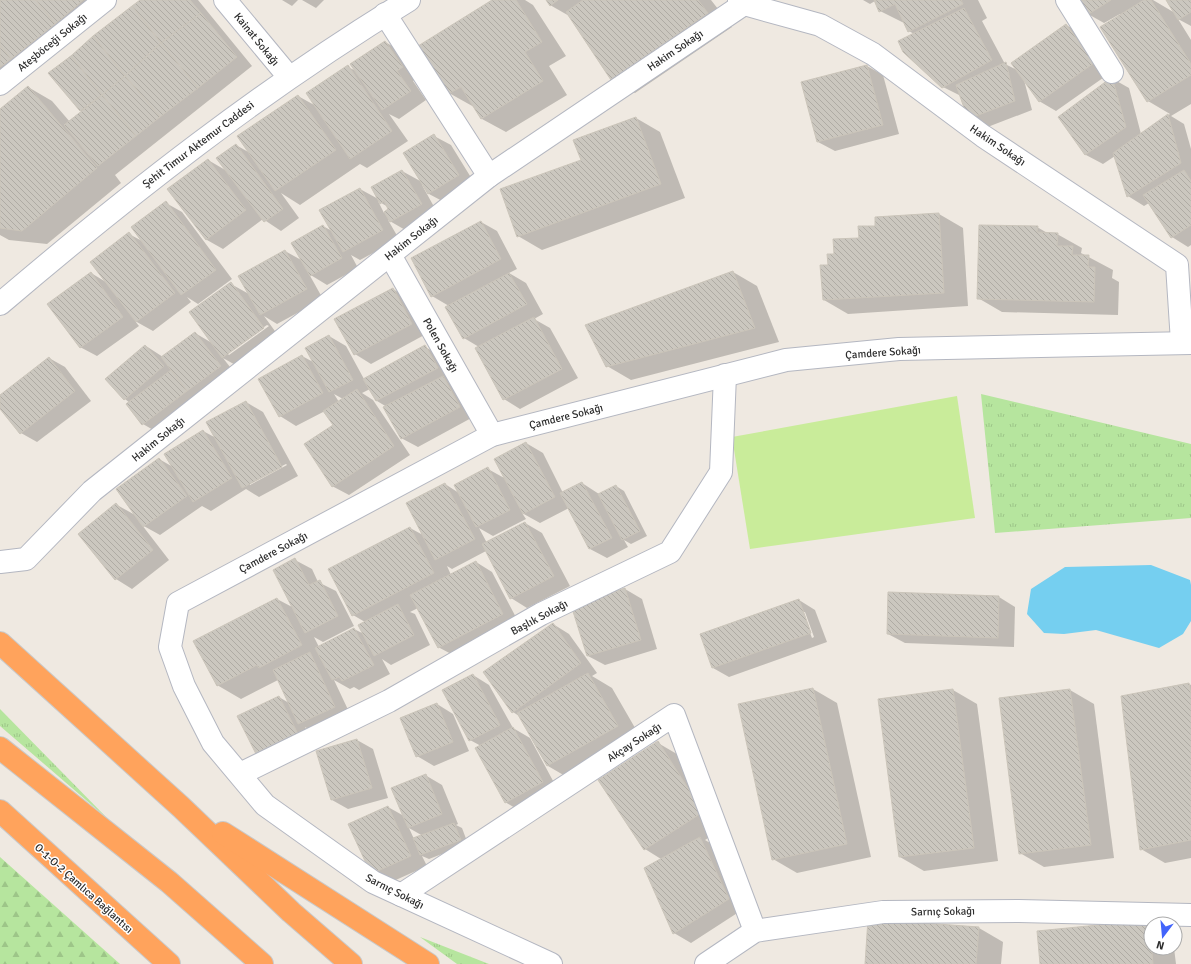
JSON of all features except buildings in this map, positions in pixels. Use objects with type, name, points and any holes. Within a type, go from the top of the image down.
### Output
[{"type":"highway","points":[[0,643],[182,807],[291,912],[351,964]]},
{"type":"highway","points":[[0,748],[169,882],[262,964]]},
{"type":"highway","points":[[182,807],[428,964]]},
{"type":"highway","name":"O-1-O-2 Çamlıca Bağlantısı","points":[[0,811],[169,964]]},
{"type":"street","name":"Ateşböceği Sokağı","points":[[0,84],[105,0]]},
{"type":"street","name":"Kainat Sokağı","points":[[226,0],[289,77]]},
{"type":"street","name":"Şehit Timur Aktemur Caddesi","points":[[0,304],[138,189],[289,77],[409,0]]},
{"type":"street","points":[[1066,0],[1112,72]]},
{"type":"street","name":"Hakim Sokağı","points":[[0,562],[26,558],[92,491],[489,176],[742,2],[820,25],[873,54],[983,136],[1184,261],[1188,344]]},
{"type":"street","points":[[385,14],[489,176]]},
{"type":"street","name":"Polen Sokağı","points":[[390,255],[492,435]]},
{"type":"street","name":"Çamdere Sokağı","points":[[240,774],[213,743],[184,686],[170,647],[178,603],[492,435],[786,360],[899,349],[1188,344]]},
{"type":"street","name":"Başlık Sokağı","points":[[240,774],[389,701],[541,614],[670,552],[721,472],[725,375]]},
{"type":"street","name":"Akçay Sokağı","points":[[401,895],[674,716],[755,931]]},
{"type":"street","name":"Sarnıç Sokağı","points":[[240,774],[265,805],[373,882],[551,964]]},
{"type":"street","name":"Sarnıç Sokağı","points":[[706,964],[755,931],[883,912],[1019,911],[1191,915]]},
{"type":"green space","points":[[981,394],[1191,444],[1191,518],[995,533]]},
{"type":"green space","points":[[957,396],[975,518],[750,549],[732,437]]},
{"type":"green space","points":[[0,709],[108,819],[0,726]]},
{"type":"green space","points":[[0,857],[120,964],[0,964]]},
{"type":"green space","points":[[420,937],[489,964],[457,964]]},
{"type":"water","points":[[1151,565],[1190,580],[1191,585],[1191,621],[1183,634],[1159,648],[1096,630],[1064,634],[1044,633],[1027,614],[1031,589],[1065,567]]}]
